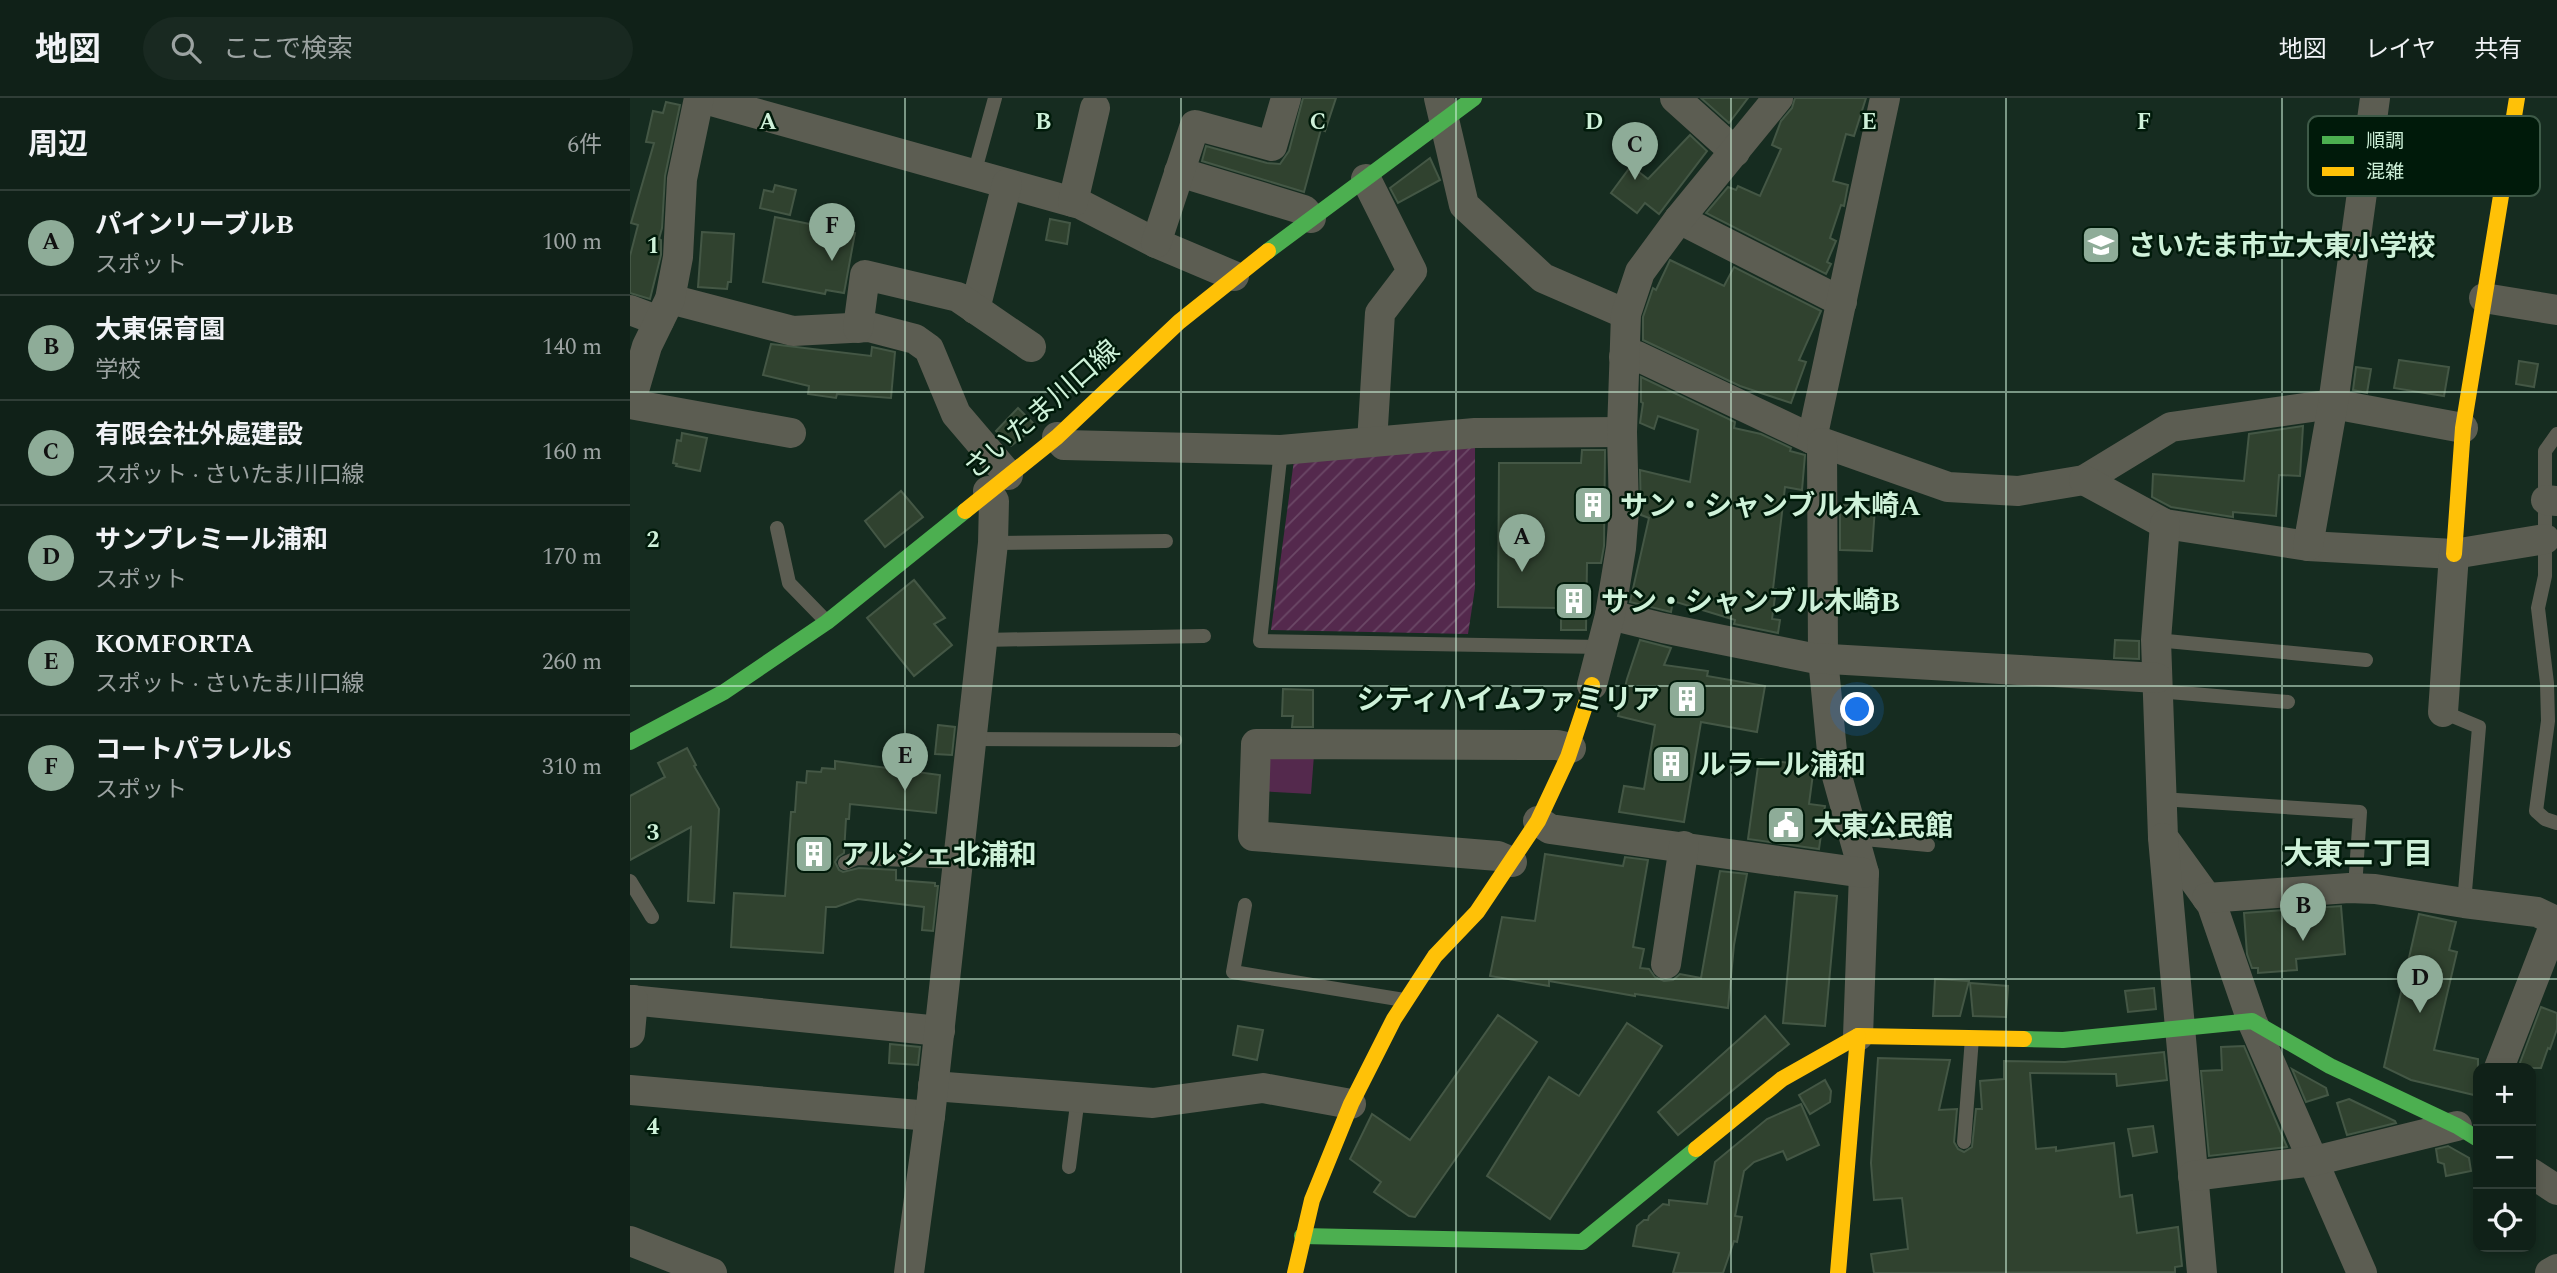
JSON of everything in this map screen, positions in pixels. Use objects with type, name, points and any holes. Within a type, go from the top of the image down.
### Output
[{"type":"street","points":[[791,433],[630,404],[647,346],[664,310],[678,257],[682,179],[700,98],[1073,202],[1156,243],[1234,276]]},
{"type":"street","points":[[1156,243],[1195,125],[1272,146],[1286,98]]},
{"type":"street","name":"さいたま川口線","points":[[630,742],[724,692],[827,622],[1057,437],[1179,322],[1234,276],[1366,178],[1442,110],[1474,98]]},
{"type":"street","points":[[1675,98],[1735,152]]},
{"type":"street","points":[[1295,1273],[1303,1236],[1330,1151],[1350,1104],[1406,1000],[1435,956],[1477,912],[1538,821],[1572,748],[1610,615],[1622,536],[1626,314],[1640,272],[1679,219],[1778,98]]},
{"type":"street","points":[[1838,1273],[1858,1036],[1864,873],[1833,762],[1823,658],[1817,441],[1842,302],[1885,98]]},
{"type":"street","points":[[2373,116],[2375,98]]},
{"type":"street","points":[[2514,116],[2517,98]]},
{"type":"street","points":[[1073,202],[1095,108]]},
{"type":"street","points":[[1442,110],[1464,205],[1543,278],[1626,314]]},
{"type":"street","points":[[1179,172],[1304,210],[1311,218]]},
{"type":"street","points":[[1366,178],[1412,271],[1380,313],[1372,442]]},
{"type":"street","points":[[975,309],[1007,184]]},
{"type":"street","points":[[2308,546],[2333,404],[2362,196]]},
{"type":"street","points":[[2443,712],[2463,428],[2501,196]]},
{"type":"street","points":[[1679,219],[1842,302]]},
{"type":"street","points":[[858,328],[865,275],[958,297],[1031,347]]},
{"type":"street","points":[[2484,298],[2557,310]]},
{"type":"street","points":[[630,310],[664,310],[793,331],[869,327],[915,339],[929,349],[956,414],[998,483],[994,501],[993,543],[973,739],[932,1101],[909,1273]]},
{"type":"street","points":[[1624,357],[1637,356],[1817,441],[1948,486],[2018,491],[2084,480],[2171,427],[2333,404],[2463,428]]},
{"type":"street","points":[[1057,437],[1064,445],[1281,450],[1475,433],[1622,432]]},
{"type":"street","points":[[2084,480],[2165,524],[2308,546],[2454,554],[2545,539]]},
{"type":"street","points":[[2165,524],[2156,640],[2161,799],[2202,1273]]},
{"type":"street","points":[[1610,615],[1663,628],[1823,658],[2157,684]]},
{"type":"street","points":[[1512,862],[1498,856],[1253,836],[1256,744],[1557,745],[1572,748]]},
{"type":"street","points":[[1538,821],[1550,828],[1864,873]]},
{"type":"street","points":[[2163,837],[2212,905],[2252,1021],[2362,1273]]},
{"type":"street","points":[[1665,964],[1684,846]]},
{"type":"street","points":[[2207,898],[2375,889],[2537,912],[2556,921],[2501,1063]]},
{"type":"street","points":[[630,1033],[632,1000],[940,1031]]},
{"type":"street","points":[[1303,1236],[1582,1242],[1782,1079],[1858,1036],[2063,1040],[2180,1026],[2252,1021],[2330,1066],[2472,1130]]},
{"type":"street","points":[[630,1090],[932,1101],[1079,1097],[1153,1103],[1263,1088],[1350,1104]]},
{"type":"street","points":[[2193,1176],[2314,1161],[2472,1130]]},
{"type":"street","points":[[2536,1176],[2557,1190]]},
{"type":"street","points":[[630,1241],[712,1273]]},
{"type":"street","points":[[2550,1273],[2557,1269]]},
{"type":"lane","points":[[974,174],[995,98]]},
{"type":"lane","points":[[2557,434],[2545,451],[2551,501],[2545,539],[2545,576],[2538,608],[2552,684],[2536,811],[2545,819],[2557,823]]},
{"type":"lane","points":[[1281,450],[1260,641],[1602,647]]},
{"type":"lane","points":[[777,528],[789,583],[827,622]]},
{"type":"lane","points":[[993,543],[1166,541]]},
{"type":"lane","points":[[983,640],[1204,636]]},
{"type":"lane","points":[[2156,640],[2366,660]]},
{"type":"lane","points":[[2157,684],[2288,702]]},
{"type":"lane","points":[[2443,712],[2479,727],[2464,903]]},
{"type":"lane","points":[[973,739],[1175,740]]},
{"type":"lane","points":[[2161,799],[2360,812],[2355,888]]},
{"type":"lane","points":[[1854,838],[1928,845]]},
{"type":"lane","points":[[845,863],[857,858],[959,862]]},
{"type":"lane","points":[[630,881],[652,917]]},
{"type":"lane","points":[[1245,905],[1233,972],[1406,1000]]},
{"type":"lane","points":[[1964,1142],[1972,1038]]},
{"type":"lane","points":[[1069,1167],[1079,1097]]},
{"type":"shaded area","points":[[1475,439],[1475,588],[1468,634],[1271,630],[1294,460]]},
{"type":"shaded area","points":[[1261,755],[1314,755],[1311,794],[1258,791]]},
{"type":"building","points":[[1303,98],[1336,98],[1325,131],[1321,129],[1304,192],[1202,161],[1206,146],[1267,163],[1280,164],[1289,151]]},
{"type":"building","points":[[1701,98],[1748,98],[1729,123]]},
{"type":"building","points":[[1795,98],[1866,98],[1854,136],[1846,134],[1833,181],[1848,185],[1844,206],[1841,205],[1830,238],[1836,241],[1827,262],[1831,264],[1826,274],[1706,213],[1728,187],[1736,190],[1738,186],[1760,196],[1781,149],[1772,145],[1781,121],[1792,108]]},
{"type":"building","points":[[666,102],[680,105],[665,176],[659,239],[661,255],[650,299],[630,293],[630,256],[638,225],[631,223],[654,143],[646,142],[653,111],[663,113]]},
{"type":"building","points":[[1690,135],[1707,151],[1659,214],[1645,203],[1637,213],[1611,193],[1631,166],[1648,179]]},
{"type":"building","points":[[1430,158],[1440,180],[1398,203],[1390,188]]},
{"type":"building","points":[[775,185],[796,190],[790,215],[760,208],[764,190],[773,192]]},
{"type":"building","points":[[775,217],[855,233],[844,293],[826,290],[825,294],[763,282]]},
{"type":"building","points":[[1050,219],[1070,223],[1067,244],[1046,240]]},
{"type":"building","points":[[702,232],[734,234],[731,282],[728,282],[727,289],[698,287]]},
{"type":"building","points":[[1670,260],[1724,286],[1734,267],[1821,311],[1799,360],[1806,362],[1791,403],[1740,386],[1643,340],[1643,317],[1653,288],[1656,290]]},
{"type":"building","points":[[771,344],[871,356],[872,347],[895,352],[891,398],[837,394],[836,398],[808,394],[809,386],[763,375]]},
{"type":"building","points":[[2399,360],[2449,367],[2444,396],[2394,388]]},
{"type":"building","points":[[2519,361],[2538,364],[2534,387],[2516,384]]},
{"type":"building","points":[[2356,367],[2371,369],[2367,393],[2353,390]]},
{"type":"building","points":[[1641,377],[1735,422],[1734,428],[1761,434],[1791,448],[1790,451],[1805,455],[1802,490],[1785,487],[1773,589],[1776,589],[1772,619],[1780,620],[1778,633],[1734,624],[1735,620],[1673,601],[1671,612],[1630,602],[1649,518],[1641,515],[1640,470],[1690,482],[1698,430],[1658,416],[1654,429],[1640,423],[1643,403]]},
{"type":"building","points":[[1018,408],[1036,426],[1011,446],[996,431]]},
{"type":"building","points":[[2303,426],[2300,476],[2279,475],[2276,516],[2233,512],[2233,517],[2171,507],[2152,497],[2153,474],[2244,481],[2249,434]]},
{"type":"building","points":[[682,433],[707,438],[700,471],[673,463],[677,440],[681,441]]},
{"type":"building","points":[[1582,450],[1605,450],[1604,546],[1601,563],[1587,563],[1586,630],[1561,630],[1561,608],[1498,607],[1499,463],[1581,463]]},
{"type":"building","points":[[901,491],[923,517],[885,547],[865,521]]},
{"type":"building","points":[[1840,505],[1875,507],[1872,551],[1840,550]]},
{"type":"building","points":[[914,580],[945,618],[934,624],[952,645],[914,676],[867,618]]},
{"type":"building","points":[[1640,640],[1671,648],[1664,665],[1708,671],[1707,676],[1765,686],[1757,732],[1701,722],[1684,822],[1619,812],[1624,786],[1644,789],[1655,725],[1618,716]]},
{"type":"building","points":[[2115,640],[2139,641],[2139,659],[2114,658]]},
{"type":"building","points":[[1283,689],[1313,690],[1313,727],[1292,727],[1293,716],[1282,716]]},
{"type":"building","points":[[938,725],[955,727],[952,755],[935,754]]},
{"type":"building","points":[[687,748],[696,765],[694,766],[719,809],[714,903],[688,901],[691,827],[630,860],[630,796],[665,777],[658,763]]},
{"type":"building","name":"大東公民館","points":[[1759,759],[1814,766],[1809,804],[1825,806],[1819,849],[1748,839]]},
{"type":"building","name":"アルシェ北浦和","points":[[835,761],[940,775],[936,813],[850,804],[849,819],[846,819],[844,853],[835,862],[843,872],[859,868],[896,870],[896,880],[935,883],[935,886],[938,886],[933,931],[922,930],[924,907],[858,899],[836,907],[826,907],[823,953],[731,947],[734,893],[785,896],[791,812],[795,812],[797,782],[806,783],[807,771],[835,769]]},
{"type":"building","points":[[1545,854],[1623,866],[1625,857],[1648,860],[1633,947],[1644,949],[1640,968],[1649,969],[1655,977],[1664,981],[1673,980],[1680,974],[1701,978],[1720,871],[1747,874],[1734,945],[1728,1008],[1549,981],[1549,986],[1490,976],[1502,917],[1535,921]]},
{"type":"building","points":[[1795,892],[1837,896],[1825,1026],[1783,1023]]},
{"type":"building","points":[[2341,906],[2345,954],[2296,959],[2297,970],[2258,973],[2258,968],[2252,968],[2247,954],[2244,913]]},
{"type":"building","points":[[2419,914],[2456,922],[2449,950],[2457,952],[2434,1050],[2478,1059],[2478,1063],[2473,1063],[2473,1095],[2411,1080],[2384,1067]]},
{"type":"building","points":[[1935,979],[1969,981],[1960,1016],[1933,1016]]},
{"type":"building","points":[[1970,983],[2008,986],[2006,1017],[1973,1016]]},
{"type":"building","points":[[2154,988],[2156,1009],[2128,1012],[2125,991]]},
{"type":"building","points":[[2541,1007],[2557,1013],[2557,1029],[2541,1068],[2536,1068],[2536,1063],[2520,1063]]},
{"type":"building","points":[[1498,1015],[1537,1042],[1415,1217],[1409,1216],[1374,1192],[1381,1182],[1350,1159],[1372,1114],[1410,1140]]},
{"type":"building","points":[[1765,1016],[1789,1044],[1678,1135],[1658,1112]]},
{"type":"building","points":[[1627,1023],[1662,1046],[1550,1219],[1487,1176],[1549,1077],[1579,1096]]},
{"type":"building","points":[[1238,1026],[1263,1030],[1257,1060],[1233,1055]]},
{"type":"building","points":[[890,1044],[920,1047],[918,1065],[889,1063]]},
{"type":"building","points":[[2244,1046],[2287,1147],[2209,1156],[2201,1071],[2222,1070],[2221,1047]]},
{"type":"building","points":[[2164,1052],[2167,1080],[2117,1086],[2116,1074],[2030,1073],[2036,1149],[2056,1147],[2056,1151],[2114,1143],[2120,1197],[2132,1195],[2137,1233],[2178,1227],[2182,1266],[2175,1267],[2175,1272],[1874,1273],[1871,1254],[1908,1249],[1902,1198],[1874,1200],[1871,1163],[1878,1058],[1950,1060],[1939,1110],[1957,1109],[1954,1142],[1958,1149],[1964,1152],[1972,1147],[1976,1109],[1982,1109],[1980,1081],[2004,1079],[2004,1061],[2065,1062]]},
{"type":"building","points":[[2292,1069],[2326,1088],[2328,1095],[2306,1102]]},
{"type":"building","points":[[1825,1080],[1831,1091],[1830,1102],[1810,1114],[1799,1095]]},
{"type":"building","points":[[2349,1099],[2396,1123],[2347,1135],[2337,1103]]},
{"type":"building","points":[[1801,1104],[1819,1145],[1787,1160],[1783,1151],[1754,1162],[1744,1171],[1735,1216],[1742,1217],[1737,1242],[1734,1241],[1723,1273],[1673,1273],[1679,1253],[1633,1246],[1637,1226],[1648,1220],[1663,1204],[1669,1205],[1669,1200],[1707,1204],[1715,1162],[1767,1119]]},
{"type":"building","points":[[2153,1126],[2157,1152],[2133,1156],[2128,1129]]},
{"type":"building","points":[[2448,1146],[2469,1158],[2471,1171],[2446,1176],[2444,1164],[2438,1162],[2436,1149]]},
{"type":"traffic: fast","points":[[1268,251],[1474,98]]},
{"type":"traffic: fast","points":[[630,742],[724,692],[827,622],[965,511]]},
{"type":"traffic: fast","points":[[2024,1039],[2063,1040],[2252,1021],[2330,1066],[2473,1136]]},
{"type":"traffic: fast","points":[[1302,1236],[1582,1242],[1696,1149]]},
{"type":"traffic: slow","points":[[2514,116],[2517,98]]},
{"type":"traffic: slow","points":[[2454,554],[2463,428],[2501,196]]},
{"type":"traffic: slow","points":[[965,511],[1057,437],[1179,322],[1268,251]]},
{"type":"traffic: slow","points":[[1295,1273],[1312,1200],[1351,1104],[1394,1019],[1435,956],[1477,912],[1538,821],[1568,757],[1592,685]]},
{"type":"traffic: slow","points":[[1696,1149],[1782,1079],[1858,1036],[2024,1039]]},
{"type":"traffic: slow","points":[[1838,1273],[1858,1036]]},
{"type":"place","name":"有限会社外處建設","points":[[1635,180]]},
{"type":"place","name":"さいたま市立大東小学校","points":[[2101,245]]},
{"type":"place","name":"コートパラレルS","points":[[832,261]]},
{"type":"place","name":"サン・シャンブル木崎A","points":[[1593,505]]},
{"type":"place","name":"パインリーブルB","points":[[1522,572]]},
{"type":"place","name":"サン・シャンブル木崎B","points":[[1574,601]]},
{"type":"place","name":"シティハイムファミリア","points":[[1687,699]]},
{"type":"place","name":"ルラール浦和","points":[[1671,764]]},
{"type":"place","name":"KOMFORTA","points":[[905,791]]},
{"type":"place","name":"大東公民館","points":[[1786,825]]},
{"type":"place","name":"アルシェ北浦和","points":[[814,854]]},
{"type":"place","name":"大東保育園","points":[[2303,941]]},
{"type":"place","name":"サンプレミール浦和","points":[[2420,1013]]},
{"type":"district","name":"大東二丁目","points":[[2358,854]]}]
